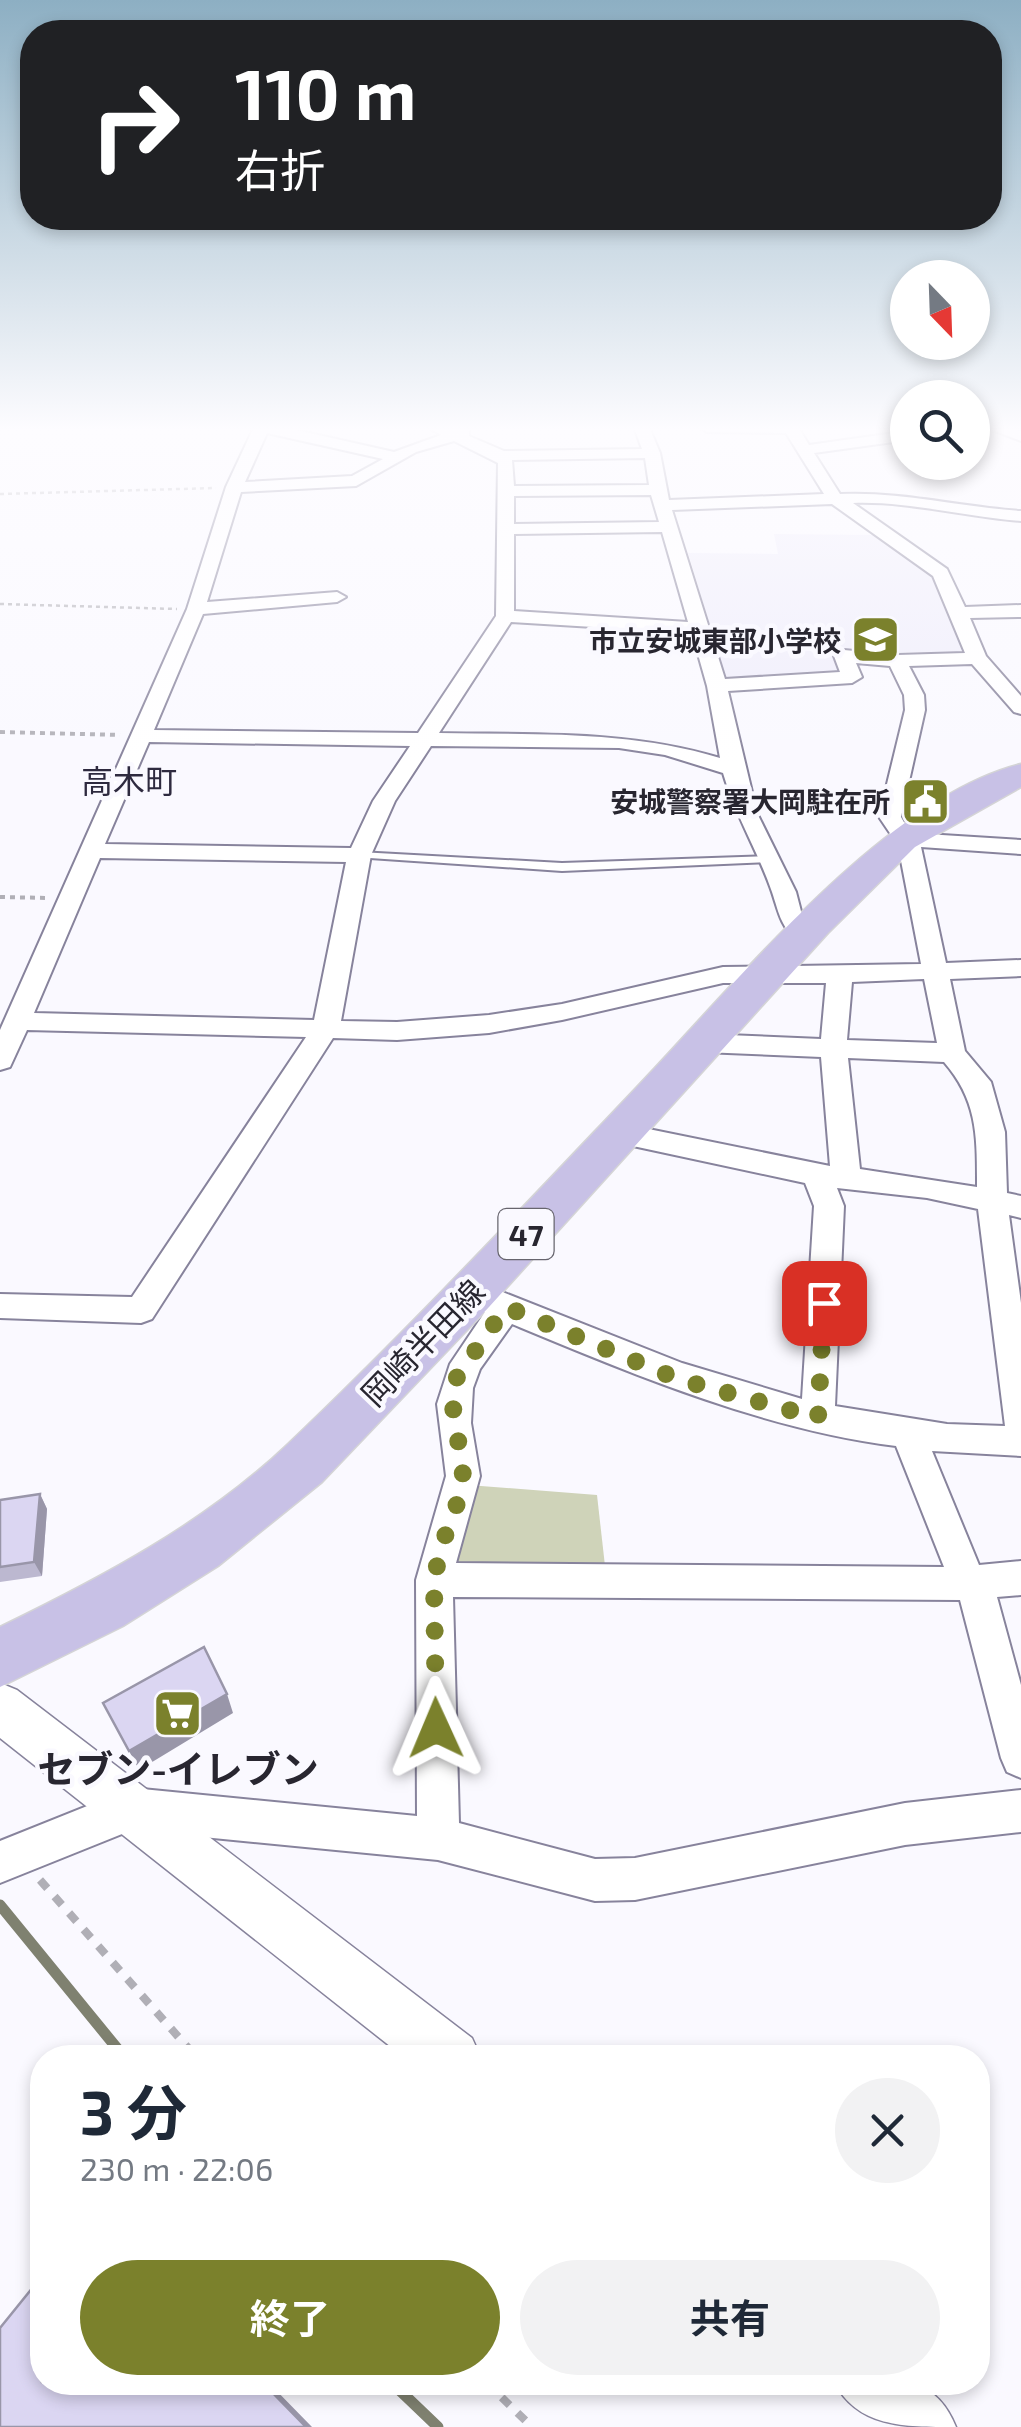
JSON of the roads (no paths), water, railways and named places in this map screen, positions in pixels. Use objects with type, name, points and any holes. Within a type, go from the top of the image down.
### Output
[{"type":"main road","name":"岡崎半田線","points":[[0,1658],[102,1607],[198,1548],[303,1465],[489,1300],[620,1133],[805,934],[906,841],[975,795],[1021,774]]},
{"type":"street","points":[[0,1061],[196,609],[217,540]]},
{"type":"street","points":[[0,1306],[142,1310],[326,1028],[360,855],[384,801],[506,616],[506,540]]},
{"type":"street","points":[[674,540],[718,686],[733,769],[746,813],[784,892],[791,920],[805,934]]},
{"type":"street","points":[[895,540],[941,573],[977,658],[1021,708]]},
{"type":"street","points":[[196,609],[337,598]]},
{"type":"street","points":[[961,613],[1021,611]]},
{"type":"street","points":[[506,616],[701,628]]},
{"type":"street","points":[[718,686],[852,677],[844,656],[897,661],[977,658]]},
{"type":"street","points":[[897,661],[914,695],[915,710],[890,817],[906,841],[952,1053],[977,1082],[991,1132],[1006,1205],[1021,1422]]},
{"type":"street","points":[[142,736],[619,742],[668,749],[733,769]]},
{"type":"street","points":[[906,841],[1021,848]]},
{"type":"street","points":[[93,851],[360,855]]},
{"type":"street","points":[[17,1021],[397,1032],[489,1024],[562,1012],[723,975],[766,977],[1021,968]]},
{"type":"street","points":[[818,1418],[831,1177],[841,1109],[831,1051],[833,1006],[841,974]]},
{"type":"street","points":[[704,1043],[952,1053]]},
{"type":"street","points":[[620,1133],[831,1177],[927,1187],[1006,1205]]},
{"type":"street","points":[[438,1838],[434,1580],[442,1542],[454,1518],[463,1472],[452,1401],[457,1377],[489,1300],[678,1379],[854,1428],[970,1442],[1021,1442]]},
{"type":"street","points":[[908,1434],[971,1582],[1021,1758]]},
{"type":"street","points":[[434,1580],[971,1582],[1021,1578]]},
{"type":"street","points":[[0,1707],[435,2045]]},
{"type":"street","points":[[9,1858],[132,1809],[438,1838],[596,1880],[635,1879],[905,1824],[1021,1810]]},
{"type":"street","points":[[882,2395],[923,2427]]},
{"type":"lane","points":[[360,855],[562,868],[769,859]]},
{"type":"waterway","points":[[0,1905],[114,2045]]},
{"type":"waterway","points":[[405,2395],[438,2427]]},
{"type":"place","name":"市立安城東部小学校","points":[[876,640]]},
{"type":"place","name":"安城警察署大岡駐在所","points":[[925,801]]},
{"type":"place","name":"セブン-イレブン","points":[[178,1714]]},
{"type":"district","name":"高木町","points":[[129,780]]}]
